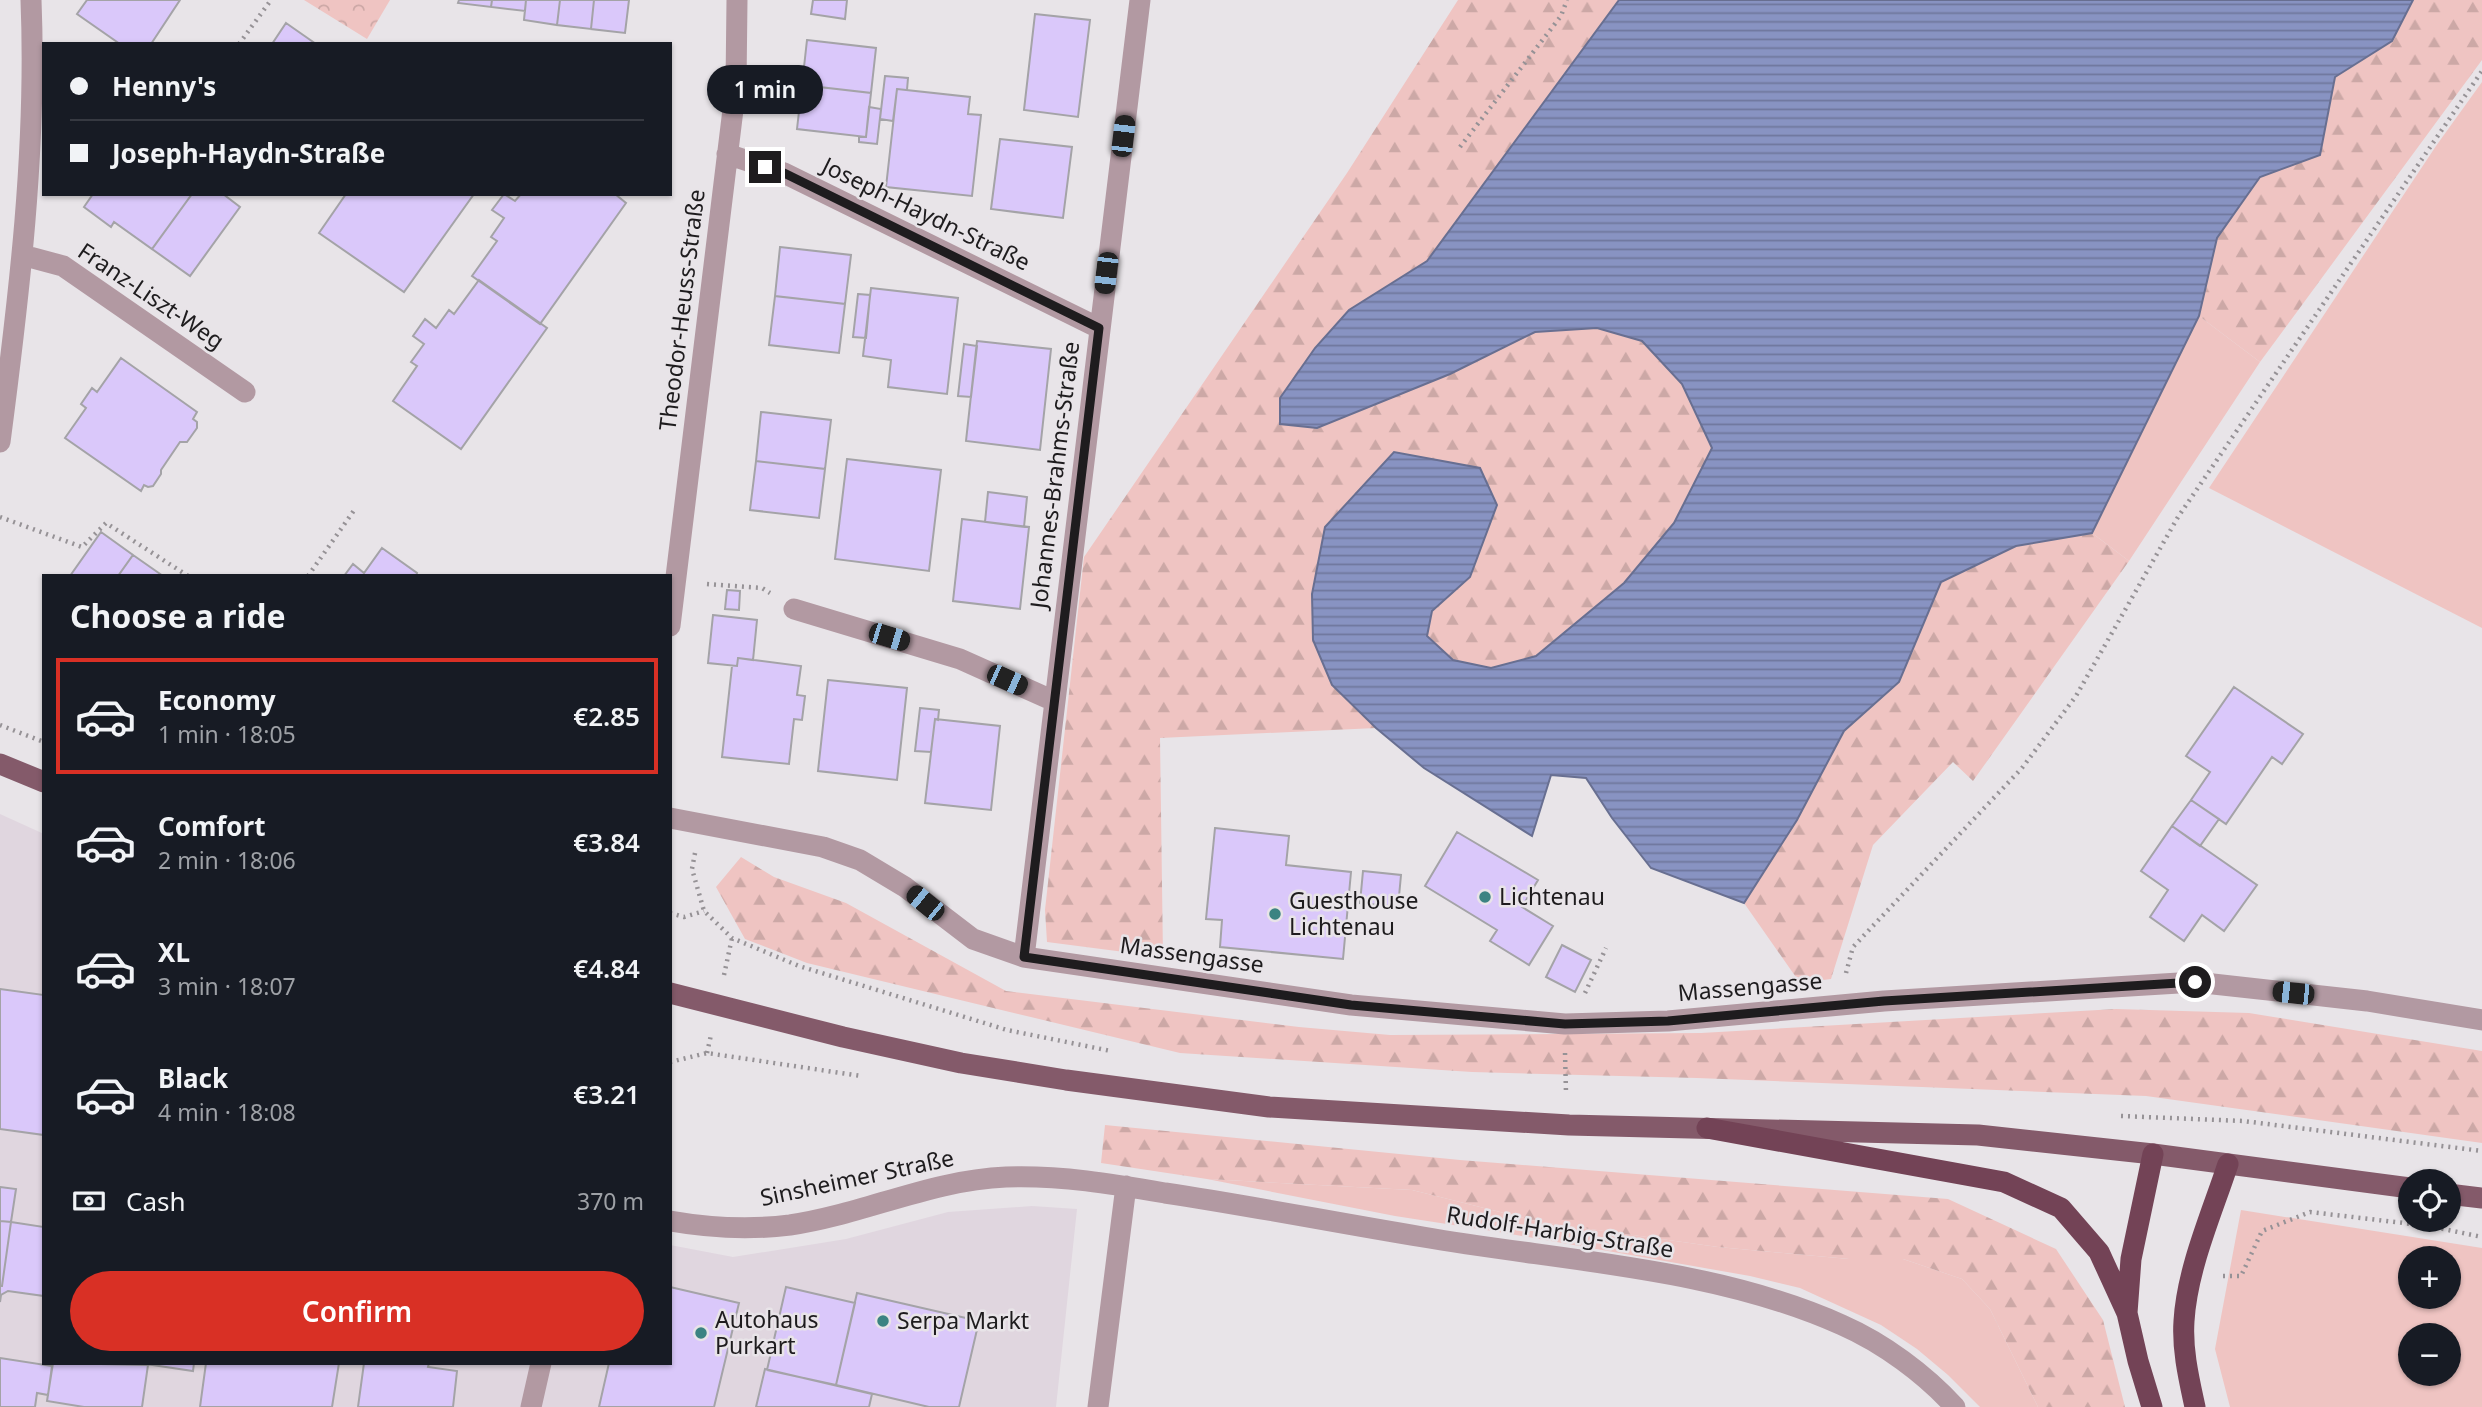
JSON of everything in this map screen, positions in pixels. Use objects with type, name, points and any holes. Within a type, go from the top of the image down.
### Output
[{"type":"highway","points":[[1707,1128],[2004,1182],[2061,1208],[2099,1252],[2127,1313],[2152,1407]]},
{"type":"highway","points":[[2127,1313],[2131,1259],[2153,1154]]},
{"type":"highway","points":[[2196,1407],[2186,1369],[2184,1321],[2192,1277],[2228,1164]]},
{"type":"main road","points":[[0,764],[42,781]]},
{"type":"main road","points":[[672,994],[961,1063],[1269,1107],[1569,1125],[1978,1135],[2153,1154],[2398,1186]]},
{"type":"main road","points":[[2461,1196],[2482,1198]]},
{"type":"street","points":[[0,442],[10,291],[22,256],[30,131],[31,0]]},
{"type":"street","name":"Theodor-Heuss-Straße","points":[[672,611],[736,85],[737,0]]},
{"type":"street","name":"Johannes-Brahms-Straße","points":[[1024,957],[1140,0]]},
{"type":"street","name":"Joseph-Haydn-Straße","points":[[727,154],[784,173],[1099,328]]},
{"type":"street","name":"Franz-Liszt-Weg","points":[[22,256],[63,265],[245,392]]},
{"type":"street","points":[[794,609],[960,659],[1054,701]]},
{"type":"street","name":"Massengasse","points":[[672,818],[823,846],[860,860],[905,887],[973,939],[1024,957],[1351,1005],[1570,1024],[1668,1021],[1836,1006],[2195,982],[2367,1001],[2482,1020]]},
{"type":"street","name":"Rudolf-Harbig-Straße","points":[[1056,1177],[1126,1186],[1426,1238],[1632,1269],[1746,1291],[1843,1325],[1912,1366],[1955,1407]]},
{"type":"street","name":"Sinsheimer Straße","points":[[672,1221],[738,1228],[791,1224],[966,1180],[1056,1177]]},
{"type":"street","points":[[1098,1407],[1126,1186]]},
{"type":"street","points":[[531,1407],[541,1365]]},
{"type":"path","points":[[240,42],[271,0]]},
{"type":"path","points":[[1460,147],[1561,16],[1567,0]]},
{"type":"path","points":[[1836,1006],[1853,947],[2022,768],[2076,696],[2178,517],[2482,71]]},
{"type":"path","points":[[309,574],[355,509]]},
{"type":"path","points":[[0,517],[82,547],[106,523],[185,574]]},
{"type":"path","points":[[676,581],[762,588],[794,609]]},
{"type":"path","points":[[0,725],[42,741]]},
{"type":"path","points":[[699,824],[692,869],[705,911],[732,938],[799,966],[1007,1030],[1111,1052]]},
{"type":"path","points":[[672,914],[684,917],[705,911]]},
{"type":"path","points":[[1569,1125],[1566,1098],[1570,1024],[1606,948]]},
{"type":"path","points":[[672,1062],[707,1053],[872,1078]]},
{"type":"path","points":[[2118,1116],[2243,1121],[2482,1151]]},
{"type":"path","points":[[2192,1277],[2241,1276],[2262,1231],[2310,1212],[2429,1226],[2482,1237]]},
{"type":"shaded area","points":[[0,814],[42,833],[42,1365],[672,1365],[672,1245],[733,1257],[846,1239],[948,1212],[1032,1206],[1077,1209],[1056,1407],[0,1407]]},
{"type":"green space","points":[[304,0],[390,0],[367,39]]},
{"type":"green space","points":[[1458,0],[1619,0],[1427,261],[1349,310],[1280,423],[1317,428],[1450,374],[1535,332],[1597,328],[1642,341],[1682,384],[1712,448],[1674,523],[1624,583],[1536,656],[1491,668],[1453,660],[1427,636],[1432,611],[1470,577],[1332,685],[1376,728],[1160,738],[1163,957],[1047,942],[1045,910],[1084,557],[1347,173]]},
{"type":"green space","points":[[2413,0],[2482,0],[2482,60],[2260,362],[2199,316],[2217,238],[2260,177],[2320,155],[2335,77],[2392,41]]},
{"type":"green space","points":[[2482,82],[2482,628],[2209,488],[2436,146]]},
{"type":"green space","points":[[2199,316],[2260,362],[2129,561],[2092,533]]},
{"type":"green space","points":[[2092,533],[2129,561],[1973,781],[1953,762],[1873,845],[1831,979],[1800,983],[1744,903],[1797,820],[1844,731],[1899,682],[1941,582],[2016,546]]},
{"type":"green space","points":[[741,857],[774,877],[846,903],[1006,991],[1299,1027],[1390,1035],[1701,1033],[2116,1009],[2249,1013],[2482,1051],[2482,1143],[2146,1096],[1472,1072],[1180,1053],[807,963],[745,939],[716,887]]},
{"type":"green space","points":[[1105,1125],[1460,1160],[1948,1199],[2056,1249],[2103,1320],[2125,1407],[2038,1407],[1990,1309],[1962,1279],[1903,1259],[1849,1259],[1718,1247],[1540,1222],[1412,1190],[1207,1179],[1101,1163]]},
{"type":"green space","points":[[1207,1179],[1412,1190],[1540,1222],[1718,1247],[1849,1259],[1903,1259],[1962,1279],[1990,1309],[2038,1407],[1980,1407],[1917,1349],[1881,1325],[1800,1288],[1750,1276],[1395,1216]]},
{"type":"green space","points":[[2241,1210],[2482,1248],[2482,1407],[2230,1407],[2215,1349]]},
{"type":"water","points":[[1619,0],[2413,0],[2392,41],[2335,77],[2320,155],[2260,177],[2217,238],[2199,316],[2092,533],[2016,546],[1941,582],[1899,682],[1844,731],[1797,820],[1744,903],[1651,868],[1612,818],[1586,778],[1551,775],[1532,836],[1424,768],[1376,728],[1332,685],[1313,640],[1312,594],[1325,527],[1394,452],[1480,468],[1497,505],[1470,577],[1432,611],[1427,636],[1453,660],[1491,668],[1536,656],[1624,583],[1674,523],[1712,448],[1682,384],[1642,341],[1597,328],[1535,332],[1450,374],[1317,428],[1280,424],[1280,398],[1315,348],[1349,310],[1427,261]]},
{"type":"building","points":[[87,0],[180,0],[152,42],[117,42],[77,14]]},
{"type":"building","points":[[459,0],[492,0],[491,7],[458,3]]},
{"type":"building","points":[[492,0],[526,0],[525,11],[491,7]]},
{"type":"building","points":[[526,0],[560,0],[557,25],[524,20]]},
{"type":"building","points":[[560,0],[594,0],[591,29],[557,25]]},
{"type":"building","points":[[594,0],[629,0],[625,33],[591,29]]},
{"type":"building","points":[[813,0],[847,0],[845,19],[811,14]]},
{"type":"building","points":[[1035,14],[1090,20],[1078,117],[1024,110]]},
{"type":"building","points":[[286,23],[313,42],[273,42]]},
{"type":"building","points":[[807,40],[876,48],[871,93],[802,85]]},
{"type":"building","points":[[885,76],[908,78],[907,90],[897,89],[893,121],[880,119]]},
{"type":"building","points":[[802,85],[871,93],[866,137],[797,129]]},
{"type":"building","points":[[897,89],[970,97],[968,114],[981,115],[972,196],[886,187]]},
{"type":"building","points":[[869,107],[881,109],[877,144],[859,142],[859,137],[866,137]]},
{"type":"building","points":[[1000,139],[1072,147],[1063,218],[991,209]]},
{"type":"building","points":[[92,196],[191,196],[152,249],[114,222],[111,227],[84,207]]},
{"type":"building","points":[[191,196],[226,196],[240,207],[190,276],[152,249]]},
{"type":"building","points":[[345,196],[473,196],[404,292],[319,233]]},
{"type":"building","points":[[502,196],[515,201],[519,196],[617,196],[626,203],[540,324],[472,276],[497,241],[491,237],[504,218],[492,210]]},
{"type":"building","points":[[780,247],[851,255],[845,304],[775,296]]},
{"type":"building","points":[[479,280],[547,328],[461,449],[393,401],[417,366],[411,362],[424,344],[413,336],[425,319],[436,328],[449,310],[454,314]]},
{"type":"building","points":[[871,288],[958,298],[947,394],[888,387],[891,360],[863,356]]},
{"type":"building","points":[[858,294],[870,295],[866,338],[853,337]]},
{"type":"building","points":[[775,296],[845,304],[839,353],[769,345]]},
{"type":"building","points":[[977,341],[1051,349],[1040,450],[966,441]]},
{"type":"building","points":[[964,344],[977,346],[971,397],[958,396]]},
{"type":"building","points":[[121,358],[197,412],[193,419],[197,422],[197,428],[187,442],[180,442],[153,486],[144,485],[141,491],[65,438],[86,408],[81,404],[92,388],[97,392]]},
{"type":"building","points":[[761,412],[831,420],[825,469],[756,461]]},
{"type":"building","points":[[847,459],[941,470],[929,571],[835,559]]},
{"type":"building","points":[[756,461],[825,469],[819,518],[750,510]]},
{"type":"building","points":[[988,492],[1027,497],[1024,527],[985,522]]},
{"type":"building","points":[[962,519],[1029,527],[1020,609],[953,601]]},
{"type":"building","points":[[101,532],[133,555],[119,574],[71,574]]},
{"type":"building","points":[[382,548],[417,573],[346,574],[353,564],[364,573]]},
{"type":"building","points":[[133,555],[160,574],[119,574]]},
{"type":"building","points":[[727,590],[740,591],[739,610],[725,609]]},
{"type":"building","points":[[713,615],[757,620],[753,660],[738,658],[737,666],[708,663]]},
{"type":"building","points":[[738,658],[801,666],[797,695],[805,696],[802,720],[794,719],[789,764],[722,757],[732,666],[737,666]]},
{"type":"building","points":[[828,680],[907,688],[897,780],[818,771]]},
{"type":"building","points":[[2234,687],[2303,734],[2282,764],[2272,757],[2226,824],[2191,800],[2210,772],[2186,756]]},
{"type":"building","points":[[920,708],[939,710],[938,720],[935,719],[931,752],[915,751]]},
{"type":"building","points":[[935,719],[1000,726],[991,810],[925,803]]},
{"type":"building","points":[[2191,800],[2219,819],[2200,846],[2172,826]]},
{"type":"building","points":[[2172,826],[2257,885],[2224,931],[2202,915],[2184,941],[2150,917],[2168,890],[2141,871]]},
{"type":"building","points":[[1215,828],[1289,836],[1286,865],[1351,872],[1343,959],[1220,947],[1222,920],[1206,919]]},
{"type":"building","name":"Lichtenau","points":[[1457,832],[1538,880],[1522,907],[1553,926],[1529,965],[1490,941],[1497,930],[1425,886]]},
{"type":"building","points":[[1363,871],[1401,875],[1398,907],[1360,903]]},
{"type":"building","points":[[1562,945],[1591,960],[1575,992],[1546,977]]},
{"type":"building","points":[[0,989],[42,995],[42,1135],[0,1129]]},
{"type":"building","points":[[0,1187],[16,1189],[11,1222],[0,1221]]},
{"type":"building","points":[[0,1221],[11,1222],[2,1286],[0,1286]]},
{"type":"building","points":[[11,1222],[42,1227],[42,1296],[8,1291],[1,1295],[0,1302]]},
{"type":"building","name":"Autohaus Purkart","points":[[672,1287],[739,1303],[714,1407],[599,1407],[609,1365],[672,1365]]},
{"type":"building","points":[[786,1287],[855,1303],[836,1385],[767,1370]]},
{"type":"building","points":[[857,1293],[979,1321],[959,1407],[929,1407],[836,1385]]},
{"type":"building","points":[[0,1358],[52,1366],[48,1395],[37,1393],[35,1407],[0,1407]]},
{"type":"building","points":[[53,1365],[148,1365],[142,1407],[84,1407],[47,1401]]},
{"type":"building","points":[[152,1365],[194,1365],[193,1371]]},
{"type":"building","points":[[206,1365],[339,1365],[332,1407],[200,1407]]},
{"type":"building","points":[[364,1365],[428,1365],[457,1371],[453,1407],[358,1407]]},
{"type":"building","points":[[765,1369],[872,1394],[869,1407],[756,1407]]},
{"type":"place","name":"Lichtenau","points":[[1485,897]]},
{"type":"place","name":"Guesthouse Lichtenau","points":[[1275,914]]},
{"type":"place","name":"Serpa Markt","points":[[883,1321]]},
{"type":"place","name":"Autohaus Purkart","points":[[701,1333]]},
{"type":"route","points":[[765,167],[784,173],[1099,328],[1024,957],[1351,1005],[1565,1024],[1668,1021],[1884,1001],[2195,982]]}]
